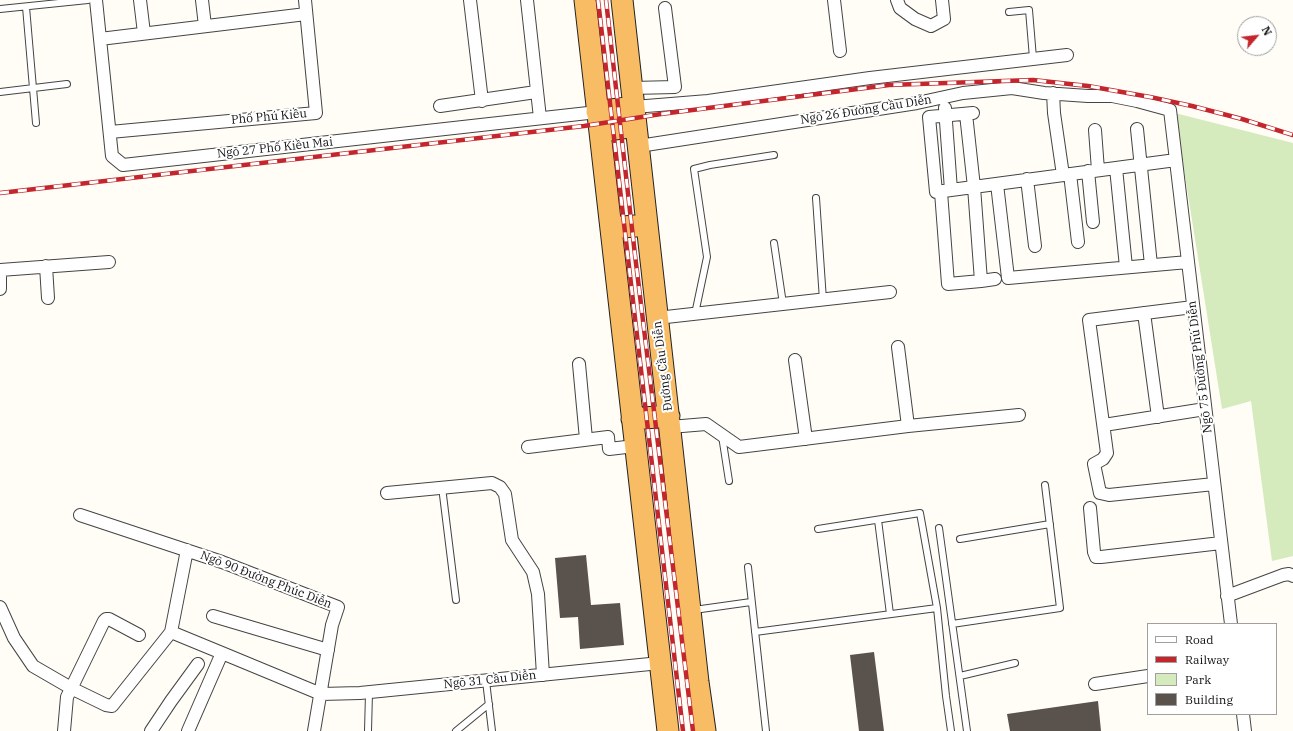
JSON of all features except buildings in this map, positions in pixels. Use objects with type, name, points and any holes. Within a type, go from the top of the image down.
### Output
[{"type":"highway","points":[[585,0],[668,731]]},
{"type":"highway","name":"Đường Cầu Diễn","points":[[622,0],[690,610],[705,731]]},
{"type":"highway","points":[[599,121],[635,117]]},
{"type":"highway","points":[[611,228],[647,225]]},
{"type":"highway","points":[[632,419],[670,421]]},
{"type":"street","name":"Ngõ 27 Phố Kiều Mai","points":[[96,0],[112,156],[122,165],[540,118],[599,121]]},
{"type":"street","points":[[140,0],[144,33]]},
{"type":"street","points":[[202,0],[205,26]]},
{"type":"street","name":"Phố Phú Kiều","points":[[110,132],[316,113],[305,0]]},
{"type":"street","points":[[470,0],[482,101]]},
{"type":"street","points":[[527,0],[540,118]]},
{"type":"street","points":[[834,0],[840,52]]},
{"type":"street","points":[[897,0],[900,8],[914,19],[931,26],[944,19],[942,0]]},
{"type":"street","points":[[635,117],[675,87],[665,8]]},
{"type":"street","points":[[100,38],[306,14]]},
{"type":"street","points":[[635,117],[708,101],[870,78],[957,69],[1067,54]]},
{"type":"street","points":[[944,98],[963,93],[1012,88],[1053,93],[1054,113],[1078,242]]},
{"type":"street","points":[[440,106],[536,92]]},
{"type":"street","name":"Ngõ 75 Đường Phú Diễn","points":[[1053,93],[1088,96],[1112,96],[1138,101],[1170,110],[1220,543],[1231,623]]},
{"type":"street","name":"Ngõ 26 Đường Cầu Diễn","points":[[635,117],[913,104],[944,98],[948,284],[981,281]]},
{"type":"street","points":[[995,279],[981,281],[974,187],[969,114],[929,116],[936,192],[946,191],[974,187],[997,184],[1027,179],[1176,160]]},
{"type":"street","points":[[1137,129],[1151,265]]},
{"type":"street","points":[[1093,222],[1095,130]]},
{"type":"street","points":[[1116,168],[1126,267]]},
{"type":"street","points":[[1027,179],[1035,246]]},
{"type":"street","points":[[997,184],[1008,278],[1188,262]]},
{"type":"street","points":[[0,289],[0,271],[109,262]]},
{"type":"street","points":[[46,266],[48,298]]},
{"type":"street","points":[[657,318],[890,292]]},
{"type":"street","points":[[1193,307],[1089,320],[1107,453],[1103,458],[1094,464],[1100,493],[1109,495],[1214,484]]},
{"type":"street","points":[[1144,313],[1158,417]]},
{"type":"street","points":[[898,347],[908,426]]},
{"type":"street","points":[[795,360],[806,439]]},
{"type":"street","points":[[579,364],[586,439]]},
{"type":"street","points":[[1104,425],[1205,409]]},
{"type":"street","points":[[670,421],[706,424],[740,447],[908,426],[1019,415]]},
{"type":"street","points":[[528,447],[608,437],[609,449],[635,446]]},
{"type":"street","points":[[388,493],[492,483],[500,487],[505,494],[512,540],[533,572],[538,594],[543,675]]},
{"type":"street","points":[[1090,508],[1094,552],[1096,557],[1101,558],[1220,543]]},
{"type":"street","name":"Ngõ 90 Đường Phúc Diễn","points":[[80,515],[187,550],[338,607],[332,625],[314,731]]},
{"type":"street","name":"Ngõ 90 Đường Phúc Diễn","points":[[71,688],[107,706],[112,706],[171,632],[187,550]]},
{"type":"street","points":[[1228,596],[1284,575],[1289,574],[1293,576]]},
{"type":"street","points":[[0,607],[14,638],[33,666],[71,688]]},
{"type":"street","points":[[213,616],[328,650]]},
{"type":"street","points":[[64,731],[67,696],[104,621],[109,619],[139,635]]},
{"type":"street","points":[[171,632],[321,694]]},
{"type":"street","points":[[188,731],[222,653]]},
{"type":"street","points":[[151,731],[171,700],[198,664]]},
{"type":"street","name":"Ngõ 31 Cầu Diễn","points":[[321,694],[369,692],[660,664]]},
{"type":"street","points":[[1095,684],[1147,676]]},
{"type":"street","points":[[1243,715],[1245,731]]},
{"type":"lane","points":[[0,9],[88,0]]},
{"type":"lane","points":[[26,7],[36,123]]},
{"type":"lane","points":[[1009,12],[1029,10],[1033,58]]},
{"type":"lane","points":[[0,92],[67,84]]},
{"type":"lane","points":[[694,314],[708,257],[694,169],[774,155]]},
{"type":"lane","points":[[816,198],[823,300]]},
{"type":"lane","points":[[774,243],[783,304]]},
{"type":"lane","points":[[722,435],[729,481]]},
{"type":"lane","points":[[952,624],[1060,608],[1045,485]]},
{"type":"lane","points":[[442,487],[456,600]]},
{"type":"lane","points":[[818,529],[920,513],[937,608],[951,731]]},
{"type":"lane","points":[[878,520],[890,614]]},
{"type":"lane","points":[[960,539],[1050,524]]},
{"type":"lane","points":[[939,528],[967,731]]},
{"type":"lane","points":[[748,567],[766,731]]},
{"type":"lane","points":[[690,610],[751,602]]},
{"type":"lane","points":[[755,632],[937,608]]},
{"type":"lane","points":[[960,676],[1015,663]]},
{"type":"lane","points":[[486,681],[492,731]]},
{"type":"lane","points":[[368,731],[369,692]]},
{"type":"lane","points":[[456,731],[489,704]]},
{"type":"green space","points":[[1175,113],[1293,143],[1293,556],[1272,561],[1251,401],[1222,409]]},
{"type":"railway","points":[[598,0],[683,731]]},
{"type":"railway","points":[[606,0],[635,255],[693,731]]},
{"type":"railway","points":[[0,193],[584,126],[661,114],[889,85],[1033,80],[1088,86],[1192,106],[1242,119],[1293,135]]}]
